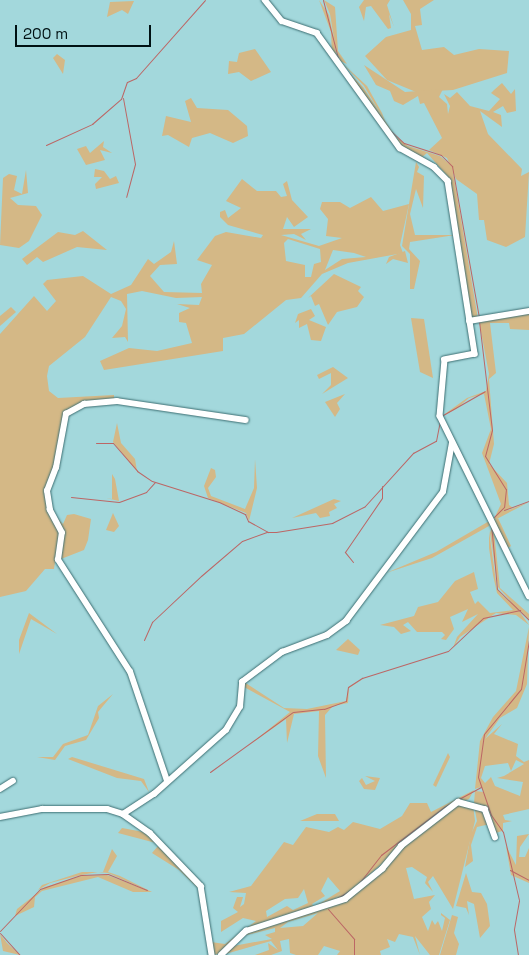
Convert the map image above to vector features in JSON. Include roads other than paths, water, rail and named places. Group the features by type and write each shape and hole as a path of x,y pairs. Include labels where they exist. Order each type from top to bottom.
{"street":[{"path":"265,0 282,21 317,33 400,148 434,167 448,181 475,354 445,360 440,412 452,443 529,596"},
{"path":"470,320 529,311"},
{"path":"167,781 130,672 58,560 62,533 50,510 47,491 56,468 66,414 84,404 117,401 246,420"},
{"path":"123,814 167,781 231,724 241,703 242,682 282,652 327,635 346,621 443,492 452,443"},
{"path":"0,789 13,781"},
{"path":"221,955 246,932 276,918 332,907 345,899 382,869 401,846 458,802 485,809 494,837"},
{"path":"0,816 42,809 107,809 123,814 150,833 201,886 212,955"}],"waterway":[{"path":"46,145 92,124 121,99 127,82 136,78 205,0"},
{"path":"323,0 338,58"},
{"path":"347,71 384,122"},
{"path":"123,98 135,164 126,197"},
{"path":"391,131 404,143 441,155 452,166 479,317"},
{"path":"479,321 492,430 485,456 506,489 504,507 494,517"},
{"path":"443,415 485,391"},
{"path":"96,443 113,443 137,471 152,481 219,502 245,514 248,521 268,532 276,532 332,523 365,506 413,453 436,441 440,420"},
{"path":"71,497 119,502 146,492 155,482"},
{"path":"353,562 345,552 382,498 382,486"},
{"path":"504,510 529,501"},
{"path":"491,523 497,589 529,620"},
{"path":"144,640 152,622 201,576 242,541 267,532"},
{"path":"210,772 293,712 324,709 346,701 348,687 362,678 448,651 483,618 520,610"},
{"path":"518,955 514,929 519,900 503,832 491,815 478,777 484,734 521,689 529,640"},
{"path":"334,900 356,887 381,855 444,807 481,787"},
{"path":"510,870 529,880"},
{"path":"0,931 40,889 81,875 108,874 147,890"},
{"path":"328,909 354,939 354,955"},
{"path":"0,933 20,955"}]}
